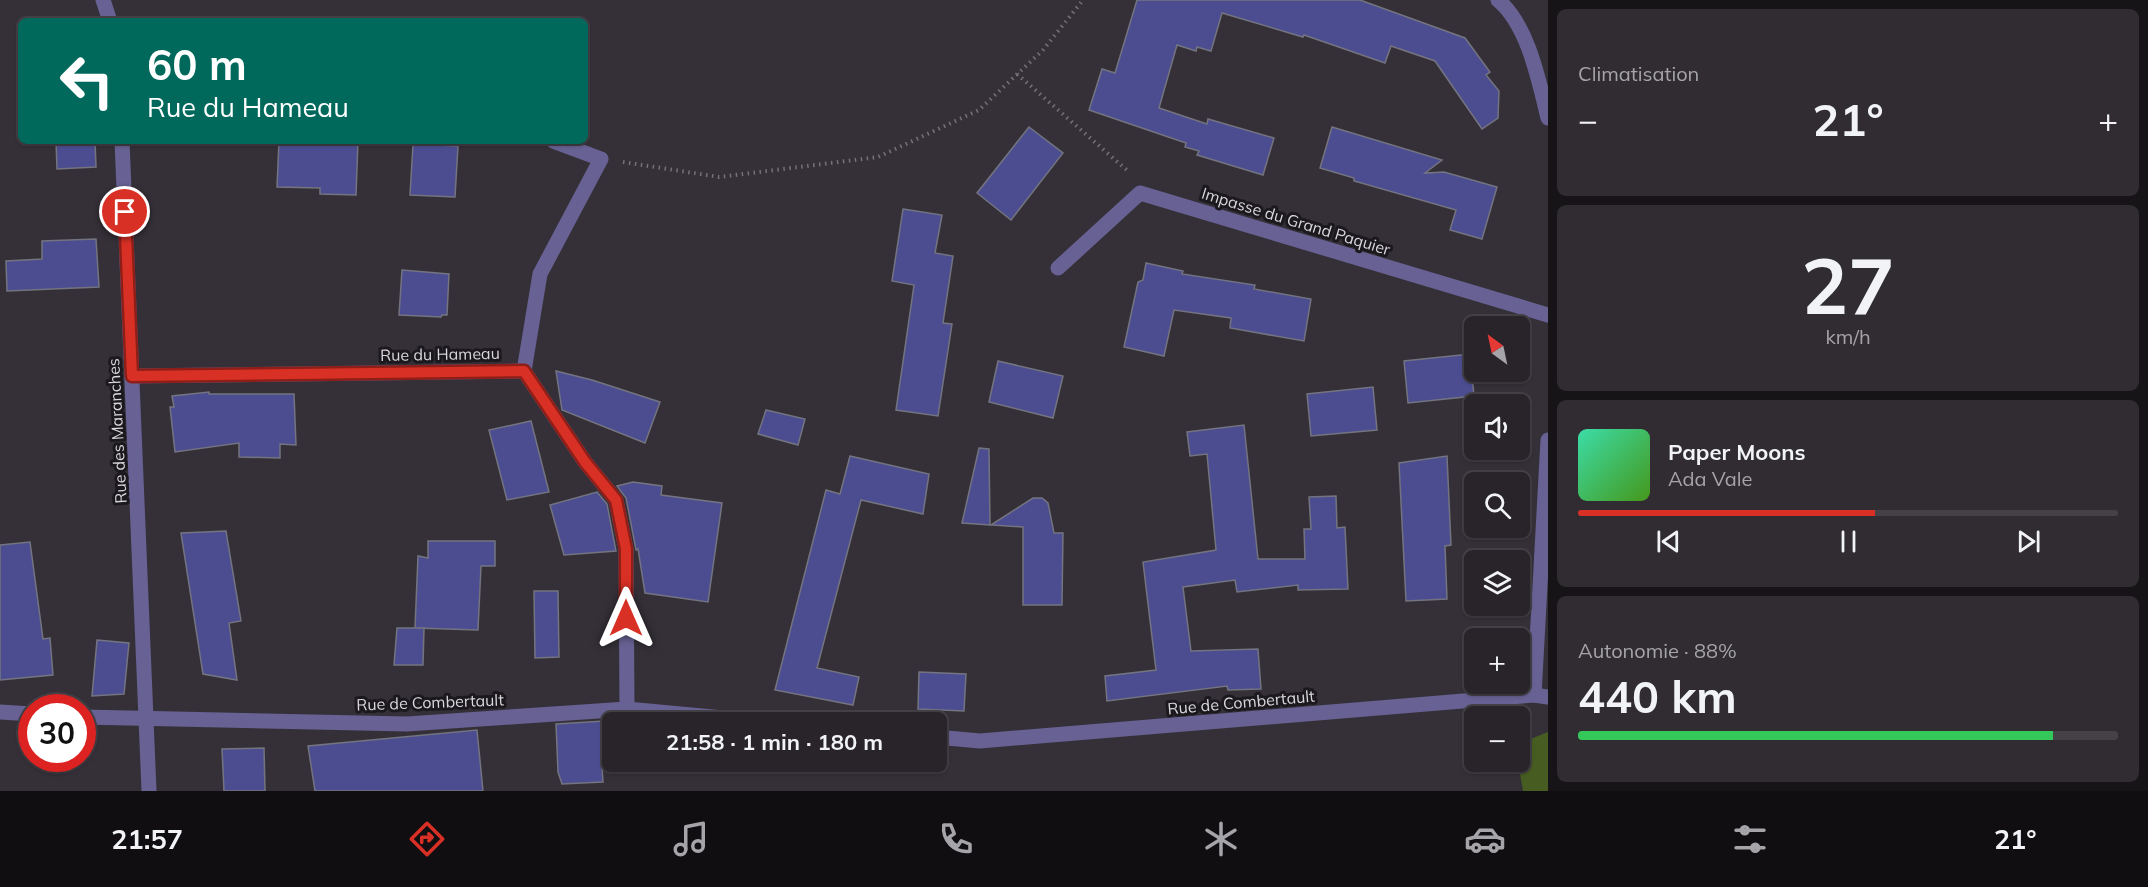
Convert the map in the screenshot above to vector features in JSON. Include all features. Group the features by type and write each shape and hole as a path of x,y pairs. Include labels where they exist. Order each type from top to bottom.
{"street":[{"path":"103,0 109,18"},
{"path":"1498,0 1509,9 1534,61 1548,118"},
{"name":"Rue des Maranches","path":"122,144 149,791"},
{"path":"561,144 601,159 540,274 524,371 585,462 616,500 626,549 627,710"},
{"path":"1058,268 1140,193"},
{"name":"Impasse du Grand Paquier","path":"1140,193 1548,315"},
{"name":"Rue du Hameau","path":"132,376 524,371"},
{"path":"1541,696 1548,440"},
{"name":"Rue de Combertault","path":"947,738 980,741 1541,696"},
{"name":"Rue de Combertault","path":"96,718 407,724 627,710 650,712"},
{"path":"0,712 18,713"}],"path":[{"path":"601,159 720,177 878,157 979,110 1043,50 1083,0"},
{"path":"1017,74 1127,168 1140,193"}],"green space":[{"path":"1548,732 1548,791 1523,791 1520,772 1530,772 1530,739"}],"building":[{"path":"1137,0 1360,0 1465,38 1490,72 1486,75 1499,91 1498,118 1482,129 1435,61 1391,46 1385,63 1304,35 1303,37 1222,13 1211,51 1197,47 1196,51 1177,45 1159,108 1207,124 1208,119 1274,138 1263,175 1197,155 1199,151 1185,147 1186,143 1089,110 1102,69 1115,73"},
{"path":"1029,127 1063,153 1011,220 977,193"},
{"path":"1332,127 1442,160 1425,173 1444,172 1497,187 1482,239 1450,230 1456,210 1354,181 1354,178 1320,168"},
{"path":"56,144 95,144 96,167 57,169"},
{"path":"279,144 358,144 356,195 320,194 320,188 277,187"},
{"path":"413,144 458,146 455,197 410,195"},
{"path":"903,209 942,215 935,253 953,256 943,323 952,324 938,416 896,410 914,285 892,281"},
{"path":"96,239 99,287 7,291 6,261 42,259 42,241"},
{"path":"1146,263 1183,271 1182,274 1255,285 1254,289 1311,299 1304,341 1230,328 1231,318 1174,310 1164,356 1124,347 1138,282 1143,280"},
{"path":"402,270 449,274 447,315 441,317 399,315"},
{"path":"1464,355 1464,382 1473,382 1474,394 1408,403 1404,361"},
{"path":"998,361 1063,376 1053,418 989,402"},
{"path":"556,371 660,402 645,443 562,410"},
{"path":"1373,387 1377,430 1311,436 1307,394"},
{"path":"209,392 209,394 294,394 296,445 280,444 280,458 239,457 239,443 175,452 170,407 174,407 172,396"},
{"path":"766,410 805,419 798,445 758,434"},
{"path":"531,421 549,492 507,500 489,430"},
{"path":"1244,425 1258,559 1305,559 1304,529 1311,529 1309,497 1336,496 1337,528 1345,527 1348,589 1298,590 1298,585 1237,592 1235,580 1183,587 1191,651 1258,649 1261,689 1228,690 1227,686 1107,701 1105,676 1156,670 1143,562 1216,550 1207,454 1190,456 1187,432"},
{"path":"979,448 989,449 990,525 962,523"},
{"path":"850,456 929,474 923,514 861,500 817,668 859,677 853,705 775,690 826,490 840,494"},
{"path":"1447,456 1451,545 1445,546 1447,599 1406,601 1399,463"},
{"path":"633,482 662,486 661,495 722,503 708,602 645,593 626,498 617,486"},
{"path":"597,492 607,504 616,551 564,555 550,505"},
{"path":"1033,498 1042,498 1048,503 1054,533 1063,533 1062,605 1023,605 1023,527 991,525"},
{"path":"226,531 241,621 229,623 237,680 203,674 181,533"},
{"path":"428,541 495,541 495,566 481,566 478,630 415,628 418,556 428,558"},
{"path":"30,542 43,639 50,638 53,675 0,680 0,545"},
{"path":"534,591 558,591 559,657 535,658"},
{"path":"397,628 424,628 423,665 394,665"},
{"path":"97,640 129,643 124,694 92,694"},
{"path":"919,672 966,674 964,711 918,709"},
{"path":"602,721 603,782 562,784 558,772 556,724"},
{"path":"477,730 483,791 315,791 308,746"},
{"path":"264,748 265,791 224,791 222,749"}],"route":[{"path":"125,212 132,376 524,371 585,462 616,500 626,549 626,618"}]}
